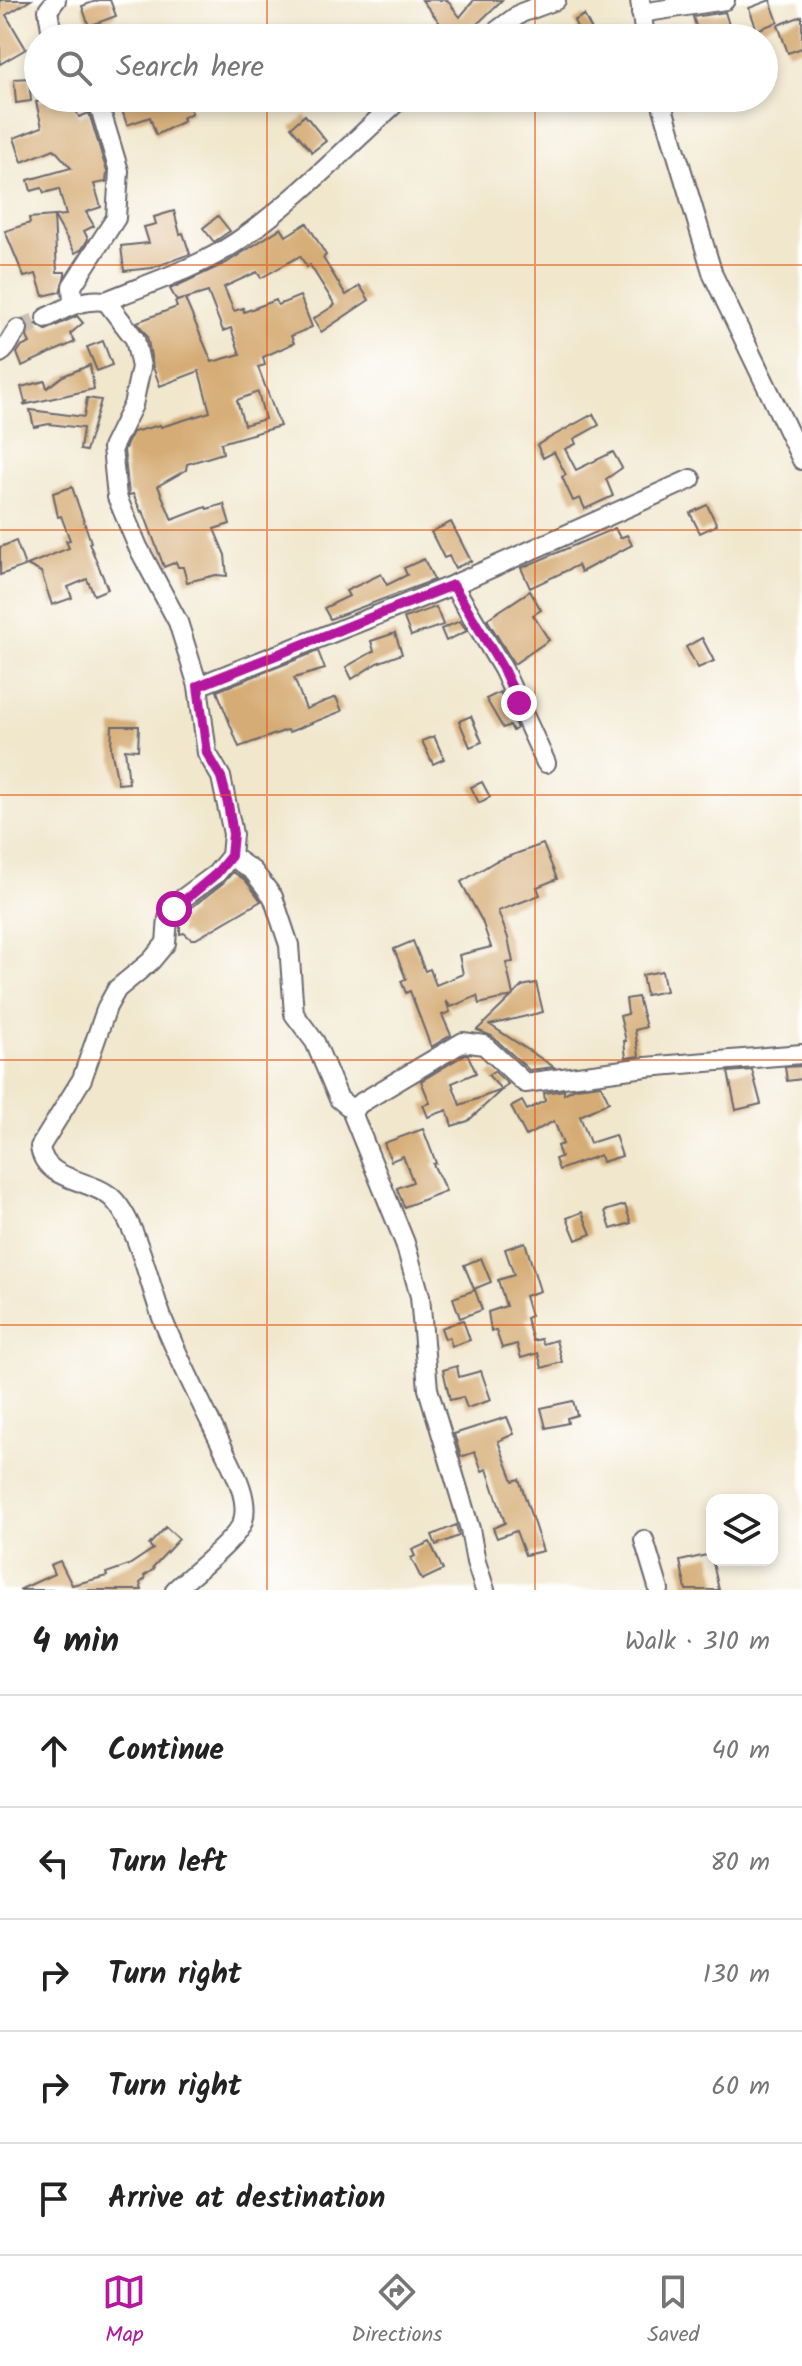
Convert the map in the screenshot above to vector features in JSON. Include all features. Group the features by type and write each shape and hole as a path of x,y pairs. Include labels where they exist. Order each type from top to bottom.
{"street":[{"path":"50,24 48,10 56,0"},
{"path":"501,24 517,7 556,0"},
{"path":"640,6 725,0"},
{"path":"73,303 72,286 116,218 119,171 101,112"},
{"path":"46,318 73,303 93,299 106,301 196,265 233,244 282,207 386,112"},
{"path":"664,112 713,275 802,460"},
{"path":"106,301 135,339 141,367 133,405 112,448 117,497 138,547 178,622 198,686 207,753 221,777 233,834 231,856 168,918 166,943 151,961 117,989 107,1007 82,1079 40,1147 52,1170 97,1188 111,1197 122,1212 136,1242 164,1324 234,1471 244,1504 243,1522 234,1536 175,1590"},
{"path":"0,353 18,329"},
{"path":"198,686 453,585 691,479"},
{"path":"453,585 503,669 546,763"},
{"path":"231,856 253,871 273,897 289,945 294,1014 315,1042 339,1099 354,1111"},
{"path":"485,1590 428,1389 420,1296 405,1243 354,1111 359,1104 463,1042 484,1045 525,1083 646,1067 802,1054"},
{"path":"644,1540 659,1590"}],"building":[{"path":"0,0 31,0 6,15 24,50 0,64"},
{"path":"110,0 116,16 88,24 82,6"},
{"path":"422,0 447,0 460,17 474,0 502,0 477,24 441,24"},
{"path":"770,0 778,22 755,24 749,8"},
{"path":"725,12 729,24 695,24 693,17"},
{"path":"584,15 589,24 576,24 574,21"},
{"path":"802,16 802,48 788,53 778,25"},
{"path":"24,78 24,102 16,103 14,79"},
{"path":"38,112 77,112 79,117 89,113 107,172 106,182 94,184 101,207 86,212 94,226 84,231 88,239 82,249 75,253 54,216 66,215 59,189 44,193 42,188 31,191 28,180 71,168 54,149 22,162 14,138 42,127"},
{"path":"123,112 192,113 182,118 184,121 156,135 150,117 127,125"},
{"path":"305,115 326,141 312,152 291,127"},
{"path":"174,211 190,254 152,268 124,271 121,246 149,243 144,227 156,224 154,217"},
{"path":"54,216 57,272 65,272 65,275 60,292 43,296 36,274 24,277 5,231 30,223 29,218"},
{"path":"218,216 230,231 214,242 203,228"},
{"path":"307,223 326,255 323,258 346,295 360,286 369,300 321,332 313,319 335,305 310,265 307,267 300,256 261,278 257,272 224,287 234,311 243,308 244,312 276,300 278,305 300,296 312,327 291,336 294,343 263,357 265,365 258,367 280,426 221,443 223,453 187,464 186,470 158,486 172,520 206,507 224,504 230,524 214,529 225,555 227,576 216,575 187,582 183,567 178,567 176,562 164,567 143,511 133,494 129,495 124,450 133,432 210,412 199,371 160,386 147,336 137,322 177,307 175,302 183,299 177,301 170,289 226,263 281,228 286,236","holes":["208,292 223,331 231,328 240,354 212,362 185,299","258,392 265,419 244,425 237,400"]},
{"path":"77,316 83,323 70,334 75,342 22,366 17,353 30,343 27,337 30,327 36,324 46,330"},
{"path":"103,341 112,365 97,371 87,347"},
{"path":"90,365 94,389 23,405 28,401 25,402 21,387 45,381 47,388 63,376"},
{"path":"87,398 101,400 86,451 80,450 83,428 49,424 34,427 30,410 84,417"},
{"path":"593,414 599,425 574,439 576,444 565,449 576,470 613,452 622,468 606,479 613,496 585,509 580,498 573,501 562,477 566,475 554,452 543,458 537,445"},
{"path":"72,487 89,543 108,589 94,595 87,579 68,587 72,598 52,605 41,572 27,565 69,548 66,541 70,540 61,516 58,517 53,493"},
{"path":"707,505 717,525 700,533 690,513"},
{"path":"451,522 471,561 455,568 449,556 444,558 431,532"},
{"path":"615,528 620,538 627,535 632,545 581,572 578,565 530,588 521,568"},
{"path":"16,541 25,566 0,575 0,547"},
{"path":"424,559 434,580 330,619 324,608 349,596 346,591 381,574 387,585 407,575 404,568"},
{"path":"530,591 541,610 533,615 549,640 514,664 487,619"},
{"path":"436,607 443,625 411,636 404,618"},
{"path":"460,621 467,631 446,641 441,629"},
{"path":"395,633 402,654 377,663 352,679 346,667 374,651 371,641"},
{"path":"702,638 714,661 698,668 686,647"},
{"path":"318,651 325,669 294,678 306,709 336,697 342,711 239,747 217,691"},
{"path":"500,692 517,728 513,731 510,725 503,728 486,699"},
{"path":"471,716 482,742 470,747 459,721"},
{"path":"112,726 139,726 138,750 125,749 129,783 118,784 111,749"},
{"path":"434,736 444,759 433,764 422,741"},
{"path":"482,782 490,797 479,803 471,787"},
{"path":"543,844 557,879 537,887 540,895 498,911 513,962 506,963 513,995 522,986 536,983 543,1012 490,1025 554,1067 529,1070 492,1036 477,1030 512,996 479,1004 477,996 451,1007 446,1001 450,1012 442,1015 451,1035 431,1047 410,991 406,993 401,981 406,979 394,949 413,941 425,971 430,969 436,985 463,974 459,955 491,947 482,921 461,882 496,861"},
{"path":"233,872 245,880 261,901 196,939 180,934 180,922 192,912 191,908"},
{"path":"662,971 666,991 646,995 642,975"},
{"path":"638,997 646,1027 635,1030 639,1056 626,1058 626,1041 620,1016 628,1014 626,999"},
{"path":"466,1054 476,1073 452,1083 460,1105 501,1090 468,1121 452,1126 447,1110 428,1117 423,1105 430,1103 421,1081"},
{"path":"802,1066 802,1079 787,1081 785,1067"},
{"path":"752,1070 761,1104 736,1110 728,1072"},
{"path":"494,1071 508,1084 502,1090 488,1075"},
{"path":"601,1085 609,1102 580,1116 590,1143 615,1135 622,1156 602,1162 600,1155 559,1170 555,1159 561,1157 557,1146 563,1144 554,1121 526,1136 511,1107 522,1101 527,1110 545,1101 544,1093 564,1090 564,1094 575,1088"},
{"path":"423,1129 436,1163 433,1164 446,1191 404,1207 397,1188 413,1182 403,1156 391,1161 384,1143"},
{"path":"625,1205 631,1223 611,1229 605,1211"},
{"path":"582,1212 591,1234 576,1240 567,1218"},
{"path":"525,1242 540,1291 525,1296 531,1316 526,1318 533,1341 541,1339 543,1344 556,1340 562,1362 542,1368 538,1353 521,1358 517,1344 502,1348 496,1331 491,1331 488,1312 506,1306 498,1280 514,1275 505,1249"},
{"path":"481,1258 491,1282 474,1289 464,1265"},
{"path":"475,1290 482,1310 460,1318 453,1298"},
{"path":"463,1320 470,1340 452,1346 441,1328"},
{"path":"457,1366 459,1377 481,1371 491,1400 467,1408 463,1397 450,1400 443,1370"},
{"path":"573,1401 577,1415 567,1418 568,1423 546,1428 541,1408"},
{"path":"507,1417 514,1434 498,1441 513,1481 519,1479 543,1551 525,1555 516,1531 497,1538 493,1528 505,1523 487,1469 482,1471 475,1452 461,1457 454,1434"},
{"path":"456,1525 459,1536 436,1545 432,1535"},
{"path":"166,1527 179,1539 154,1569 144,1576 140,1583 142,1590 19,1590 54,1574 50,1565 60,1561 72,1585 107,1576 106,1573 129,1565 153,1549 149,1545"},
{"path":"430,1542 443,1570 422,1580 411,1558 415,1556 412,1550"},
{"path":"706,1555 706,1566 714,1566 719,1590 686,1590 680,1561"}],"tunnel":[{"path":"18,329 46,318"}],"route":[{"path":"174,909 182,899 216,874 231,856 233,834 228,804 221,777 207,753 198,686 453,585 503,669 519,703"}]}
